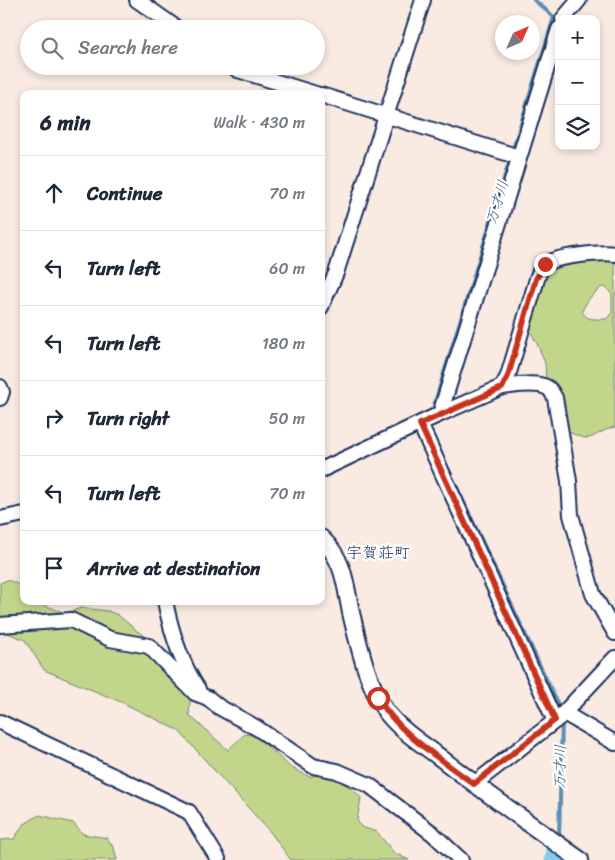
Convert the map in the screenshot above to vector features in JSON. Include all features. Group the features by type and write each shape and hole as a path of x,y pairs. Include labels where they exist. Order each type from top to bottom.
{"street":[{"path":"137,0 165,20"},
{"path":"325,298 336,273 423,0"},
{"path":"566,15 579,0"},
{"path":"440,414 514,155 555,40"},
{"path":"253,75 303,90"},
{"path":"325,96 514,155"},
{"path":"502,388 508,376 536,279 543,266 551,261 570,256 615,254"},
{"path":"325,468 440,414 502,388 525,385 549,388 555,398 569,481 570,514 593,594 615,633"},
{"path":"0,386 2,392 0,398"},
{"path":"420,424 561,715 615,743"},
{"path":"0,519 20,515"},
{"path":"325,542 333,551 341,566 352,617 364,658 372,684 385,710 406,732 474,784 580,860"},
{"path":"166,605 185,667 200,692 219,707 257,728 314,766 337,771 368,785 432,833 461,860"},
{"path":"0,625 70,620 110,640 149,646 195,693 208,698"},
{"path":"474,784 561,715 615,658"},
{"path":"0,722 189,812 218,859"}],"green space":[{"path":"615,258 615,427 588,438 583,438 567,431 546,380 545,363 528,326 546,272 567,262","holes":["602,287 607,288 612,295 612,313 606,319 592,319 586,316 582,311 588,301"]},
{"path":"7,580 20,587 20,605 43,605 66,613 81,608 108,611 118,615 137,631 179,660 193,665 200,676 191,691 189,715 228,750 245,734 256,736 290,767 310,777 327,776 349,787 361,798 357,820 361,827 377,832 394,853 409,860 291,860 271,833 178,730 121,702 44,670 25,640 0,630 0,583"},
{"path":"39,815 73,823 83,834 107,838 114,848 117,860 0,860 0,840 14,839 23,825"}],"waterway":[{"name":"万才川","path":"512,152 554,17 534,0"},
{"name":"万才川","path":"432,412 510,159"},
{"name":"万才川","path":"428,425 561,711"},
{"name":"万才川","path":"559,838 562,721"},
{"name":"万才川","path":"555,860 557,852"}],"district":[{"name":"宇賀荘町","path":"378,552"}],"route":[{"path":"378,698 394,721 406,732 474,784 555,720 420,424 502,388 508,376 536,279 545,264"}]}
